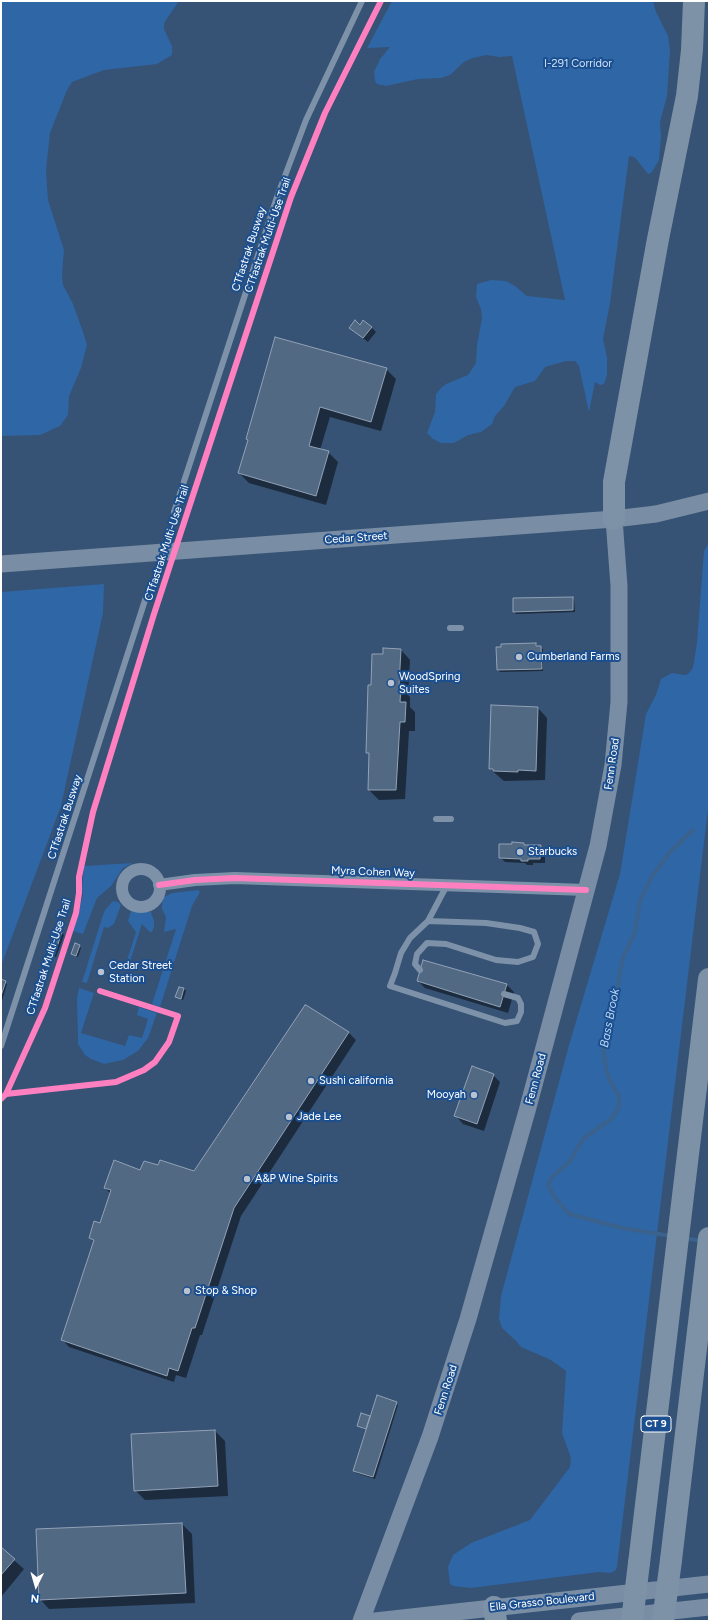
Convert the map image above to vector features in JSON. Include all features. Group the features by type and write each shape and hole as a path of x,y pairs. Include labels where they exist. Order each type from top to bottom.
{"highway":[{"path":"614,519 614,482 657,247 687,96 692,50 694,1"},
{"name":"CT 9","path":"632,1621 709,979"},
{"name":"CT 9","path":"663,1621 709,1238"}],"main road":[{"name":"Cedar Street","path":"1,564 614,519 656,514 709,501"},
{"name":"Fenn Road","path":"361,1621 422,1461 456,1357 506,1190 598,846 610,781 618,719 620,679 620,625 614,519"},
{"name":"Ella Grasso Boulevard","path":"375,1621 495,1614 709,1584"},
{"name":"Ella Grasso Boulevard","path":"580,1621 709,1607"}],"street":[{"name":"Myra Cohen Way","path":"159,885 195,880 235,878 586,890"}],"lane":[{"name":"CTfastrak Busway","path":"174,512 276,197 306,120 362,1"},
{"name":"CTfastrak Busway","path":"1,1046 147,594"},
{"path":"450,628 461,628"},
{"path":"436,818 451,819"},
{"path":"447,885 428,921 410,938 401,953 390,986 505,1022 517,1021 522,1012 521,1004 518,998 504,994"},
{"path":"420,970 415,964 417,954 427,943 446,944 496,960 518,962 533,957 538,944 534,932 520,928 486,923 428,921"}],"green space":[{"path":"1,1 179,1 164,24 164,29 172,46 172,55 157,64 104,70 72,82 67,90 50,133 46,170 48,200 64,250 62,275 63,285 73,304 87,345 81,368 69,396 68,415 60,426 40,435 1,436"},
{"name":"I-291 Corridor","path":"392,1 653,1 656,12 668,36 670,51 667,96 660,122 661,136 659,160 652,172 648,174 634,157 629,156 610,303 603,339 607,357 607,375 604,384 600,385 595,382 589,412 579,366 575,361 566,361 545,367 535,381 515,387 504,406 495,416 492,424 481,432 468,435 454,443 441,443 433,439 427,433 435,412 436,394 446,384 468,375 476,363 477,345 482,318 481,309 476,297 477,284 491,280 506,281 527,296 565,300 512,56 499,57 486,55 473,58 464,62 450,75 441,78 418,79 386,86 377,84 375,81 374,72 380,59 390,47 367,48"},
{"path":"709,543 709,801 617,1567 615,1571 610,1573 599,1572 471,1588 453,1586 450,1584 448,1567 453,1555 471,1543 530,1520 570,1467 571,1458 562,1433 566,1371 551,1360 521,1347 502,1328 499,1319 501,1296 569,1045 620,874 646,714 656,695 661,679 672,673 684,675 688,674 693,668 697,642 704,551"},
{"path":"104,584 103,613 61,806 1,966 1,592"},
{"path":"133,863 123,868 111,886 97,898 83,934 73,931 83,895 82,889 84,866"},
{"path":"198,890 200,892 192,906 160,1007 152,1004 176,929 164,932 166,917 162,909 162,903 164,897 172,893"},
{"path":"113,901 118,902 121,905 114,924 108,928 104,927 87,983 82,982 103,915 105,910"},
{"path":"131,911 151,912 154,927 152,932 150,932 142,924 127,971 124,970 136,932 128,921"},
{"path":"79,988 94,993 81,1033 125,1046 129,1035 142,1038 148,1019 137,1015 139,1007 157,1013 148,1038 138,1051 123,1060 104,1064 85,1055 78,1044 77,998"}],"building":[{"path":"355,320 360,325 363,320 372,327 363,338 349,328"},
{"path":"275,337 387,368 371,422 320,407 309,446 329,451 316,496 238,473 248,440 246,439"},
{"path":"573,597 573,610 513,612 513,598"},
{"name":"Cumberland Farms","path":"536,643 536,646 541,646 542,669 497,670 496,647 501,647 501,644"},
{"path":"383,648 401,649 399,686 401,686 400,702 406,702 405,722 400,722 396,790 368,790 369,753 366,753 368,685 371,685 372,654 383,654"},
{"path":"491,705 538,707 536,771 493,771 493,769 489,769"},
{"name":"Starbucks","path":"512,842 524,843 524,845 541,845 540,859 528,859 528,861 521,861 521,859 499,858 499,844 512,844"},
{"path":"56,930 62,932 54,956 48,954"},
{"path":"75,943 80,945 76,956 71,954"},
{"path":"423,960 507,984 500,1007 417,981"},
{"path":"1,979 6,981 1,996"},
{"path":"179,987 184,988 181,999 175,997"},
{"path":"305,1005 349,1032 234,1208 195,1328 192,1328 178,1371 169,1368 167,1376 61,1340 94,1240 89,1238 94,1221 100,1223 111,1190 104,1188 114,1160 140,1170 144,1161 158,1165 160,1160 194,1171"},
{"name":"Mooyah","path":"472,1066 494,1074 477,1124 454,1116"},
{"path":"377,1395 397,1402 373,1477 353,1471"},
{"path":"361,1413 370,1416 366,1429 357,1426"},
{"path":"215,1430 218,1486 134,1491 131,1434"},
{"path":"182,1523 186,1593 39,1600 36,1529"},
{"path":"1,1547 15,1559 1,1575"}],"waterway":[{"name":"Bass Brook","path":"671,1236 622,1228 569,1214 555,1198 548,1185 552,1177 570,1161 583,1139 611,1119 617,1111 619,1096 610,1081 606,1069 603,1048 616,998 622,960 635,932 640,901 651,878 670,852 693,830"},
{"name":"Bass Brook","path":"684,1238 703,1241"}],"cycle path":[{"name":"CTfastrak Multi-Use Trail","path":"1,1099 6,1094 45,1008 76,913 79,893 79,877 93,812 154,614 291,197 325,113 381,1"},
{"path":"159,885 195,880 235,878 586,890"},
{"path":"6,1094 116,1082 144,1070 155,1062 169,1042 178,1016 100,991"}],"place":[{"name":"Cumberland Farms","path":"519,657"},
{"name":"WoodSpring Suites","path":"391,683"},
{"name":"Starbucks","path":"520,852"},
{"name":"Cedar Street Station","path":"101,972"},
{"name":"Sushi california","path":"311,1081"},
{"name":"Mooyah","path":"474,1095"},
{"name":"Jade Lee","path":"289,1117"},
{"name":"A&P Wine Spirits","path":"247,1179"},
{"name":"Stop & Shop","path":"187,1291"}]}
